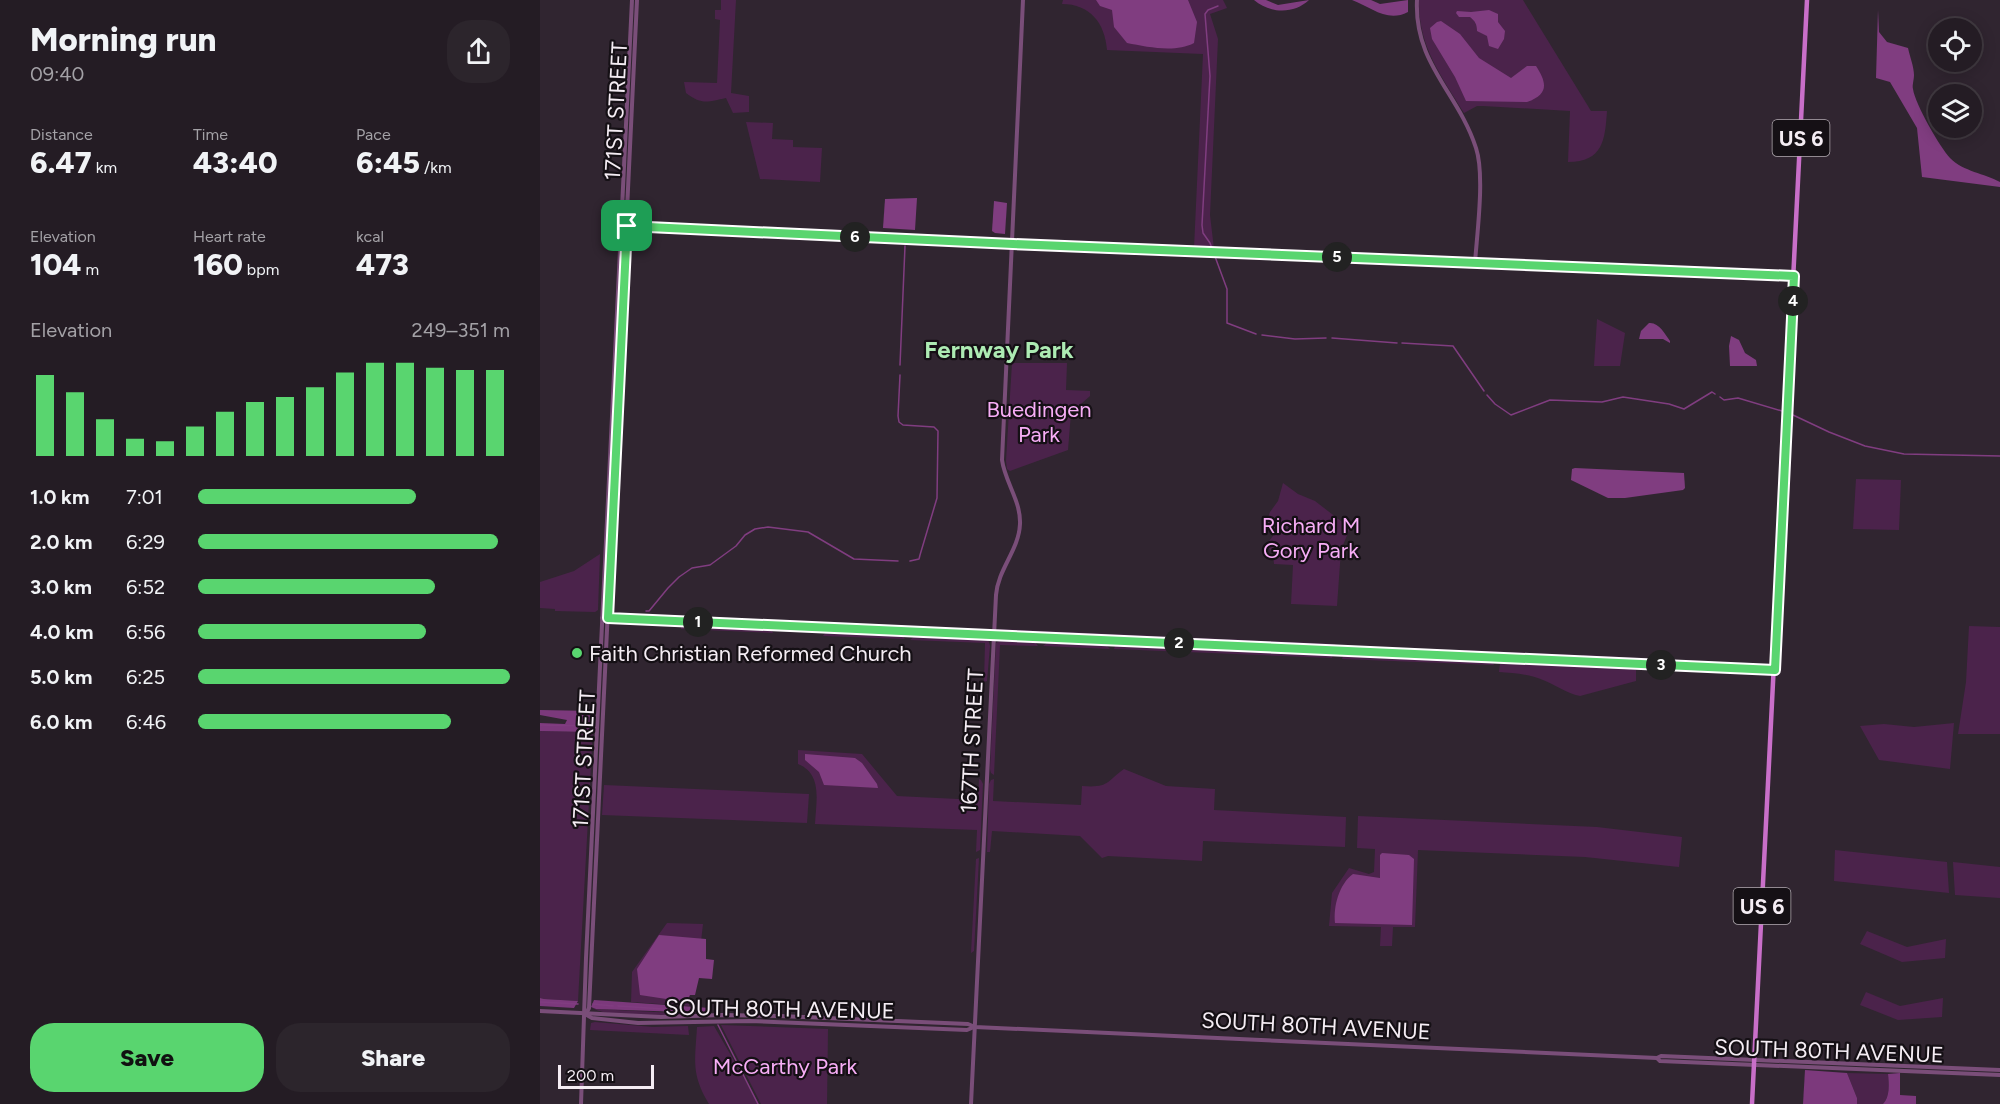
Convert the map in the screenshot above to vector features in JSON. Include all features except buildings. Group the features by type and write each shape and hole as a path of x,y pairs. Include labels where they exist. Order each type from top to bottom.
{"main road":[{"name":"US 6","path":"1752,1104 1808,0"}],"street":[{"name":"171ST STREET","path":"581,1104 585,1014 583,1007 632,0"},
{"name":"171ST STREET","path":"585,1014 589,1008 638,0"},
{"name":"167TH STREET","path":"971,1104 997,586 999,577 1017,541 1020,522 1018,508 1002,460 1023,0"},
{"path":"1417,0 1417,28 1422,47 1467,125 1477,149 1480,174 1475,263"},
{"path":"621,225 1013,244 1794,276"},
{"path":"602,618 1775,670"},
{"name":"SOUTH 80TH AVENUE","path":"540,1011 661,1017 775,1016 968,1024 975,1027 1657,1058 1661,1056 2000,1075"},
{"name":"SOUTH 80TH AVENUE","path":"1754,1062 2000,1070"}],"green space":[{"path":"721,0 736,0 731,93 749,96 749,112 733,113 726,98 705,101 686,93 684,82 717,83 720,20 715,19 715,10 721,10"},
{"path":"1063,0 1223,0 1227,8 1210,14 1218,39 1210,215 1214,249 1194,248 1203,54 1107,50 1103,31 1094,17 1081,7 1062,4"},
{"path":"1419,0 1523,0 1591,111 1607,111 1603,140 1595,154 1580,161 1568,162 1570,111 1477,106 1464,113 1432,60 1422,32"},
{"path":"746,122 773,123 772,139 793,140 793,147 822,148 820,182 760,179"},
{"path":"1597,319 1625,333 1620,366 1594,366"},
{"name":"Buedingen Park","path":"1012,363 1067,363 1066,390 1090,391 1090,396 1071,413 1068,450 1010,471 1007,469 1006,461"},
{"path":"1856,479 1901,480 1899,530 1853,529"},
{"name":"Richard M Gory Park","path":"1283,483 1298,494 1315,501 1350,528 1341,550 1337,606 1291,604 1293,565 1274,564 1273,554 1266,545 1276,532 1266,523 1278,501"},
{"path":"600,554 598,610 595,612 555,611 555,609 540,608 540,582 574,571"},
{"path":"681,626 771,629 773,633 681,629"},
{"path":"1969,626 2000,627 2000,734 1958,734 1966,682"},
{"path":"997,629 1336,644 1331,647 1001,633"},
{"path":"826,632 902,635 905,639 823,636"},
{"path":"916,635 988,639 990,646 987,681 984,682 985,643 910,640"},
{"path":"1001,640 1035,642 1038,646 1000,645 994,775 990,769 996,643"},
{"path":"1048,642 1105,644 1110,649 1043,646"},
{"path":"1119,645 1333,654 1332,658 1114,649"},
{"path":"1465,650 1577,655 1573,658 1468,653"},
{"path":"1582,655 1680,660 1680,662 1586,658"},
{"path":"1343,656 1492,661 1494,665 1342,659"},
{"path":"1505,661 1633,667 1636,670 1636,681 1580,696 1533,676 1499,672 1500,664"},
{"path":"594,711 578,1001 544,999 540,998 540,731 586,732 593,719"},
{"path":"1954,723 1950,769 1879,760 1860,726 1884,724 1914,727"},
{"path":"798,750 862,754 897,796 978,800 979,779 981,780 983,784 980,850 976,852 977,830 815,824 817,798 815,782 811,774 798,764"},
{"path":"1124,769 1166,786 1215,789 1214,810 1346,817 1345,847 1203,841 1202,861 1108,856 1102,858 1080,836 992,831 990,852 987,852 991,780 994,779 993,801 1081,805 1082,786 1102,785"},
{"path":"604,785 809,794 807,823 602,815"},
{"path":"1358,816 1597,827 1682,837 1679,867 1585,857 1418,850 1415,927 1393,927 1392,946 1380,946 1381,927 1329,926 1332,893 1349,868 1369,874 1374,872 1375,849 1357,848"},
{"path":"1835,850 1947,862 1949,893 1834,881"},
{"path":"979,858 974,951 971,953 976,859"},
{"path":"1953,862 2000,867 2000,898 1955,895"},
{"path":"667,923 703,924 695,995 690,995 689,1006 631,1002 632,972"},
{"path":"1867,931 1907,947 1946,939 1945,958 1902,962 1860,944"},
{"path":"1866,992 1900,1006 1943,998 1942,1017 1898,1020 1860,1005"},
{"path":"591,1007 695,1014 625,1015 599,1011"},
{"path":"591,1023 653,1027 688,1026 689,1035 590,1030"},
{"name":"McCarthy Park","path":"721,1025 828,1029 827,1104 761,1104"},
{"path":"714,1026 759,1104 709,1104 697,1075 697,1027"},
{"path":"1847,1073 1888,1074 1888,1094 1883,1104 1857,1104 1857,1098"}],"shaded area":[{"path":"1096,0 1188,0 1197,22 1194,43 1170,48 1127,43 1114,27 1112,10 1100,6"},
{"path":"1254,0 1266,0 1278,5 1309,0 1296,8 1275,10"},
{"path":"1352,0 1371,0 1380,4 1408,0 1408,12 1393,16 1386,15"},
{"path":"1489,10 1498,14 1498,22 1505,31 1504,39 1498,49 1489,46 1487,36 1477,31 1472,18 1459,17 1456,13 1457,11"},
{"path":"1878,10 1879,32 1887,42 1908,48 1914,72 1915,96 1928,125 1928,138 1937,138 1956,163 2000,182 2000,187 1922,177 1917,128 1890,82 1876,78"},
{"path":"1441,21 1460,34 1479,58 1511,78 1527,66 1536,66 1544,83 1542,92 1527,102 1466,101 1455,77 1432,39 1430,28"},
{"path":"917,198 915,230 883,228 885,199"},
{"path":"994,201 1007,203 1005,234 992,231"},
{"path":"1649,323 1659,326 1670,343 1663,339 1639,339 1641,331"},
{"path":"1731,336 1739,340 1745,353 1756,360 1757,366 1730,366"},
{"path":"1572,469 1684,473 1685,488 1625,498 1608,498 1571,480"},
{"path":"540,710 594,711 591,727 586,732 540,731 540,723 565,724 567,720 540,715"},
{"path":"805,754 855,758 862,763 878,788 824,785 819,772 805,760"},
{"path":"1382,853 1409,855 1414,859 1412,925 1335,923 1336,903 1348,878 1353,874 1380,878 1380,855"},
{"path":"659,935 706,939 706,959 714,960 712,979 699,978 695,995 690,995 686,1002 640,995 637,969"},
{"path":"540,998 578,1001 574,1008 540,1006"},
{"path":"594,1000 710,1008 711,1013 596,1009 591,1007"},
{"path":"1805,1070 1847,1073 1857,1098 1857,1104 1803,1104"},
{"path":"1900,1073 1900,1095 1916,1096 1916,1104 1883,1104 1888,1094 1888,1074"}],"waterway":[{"path":"1218,6 1208,10 1205,14 1210,76 1202,225 1203,233 1210,243 1227,289 1227,323 1256,334"},
{"path":"900,365 905,246"},
{"path":"1262,335 1295,339 1326,338"},
{"path":"1332,338 1397,343"},
{"path":"1402,343 1453,346 1484,391"},
{"path":"900,375 899,422 903,425 934,427 938,431 937,498 919,559 910,561"},
{"path":"1487,395 1511,415 1550,400 1602,402 1623,397 1669,404 1684,409 1712,392 1715,394"},
{"path":"1720,397 1724,400 1738,398 1782,411"},
{"path":"1793,415 1865,446 1904,454 2000,456"},
{"path":"646,611 649,611 679,577 692,568 710,565 755,529 768,527 808,532 854,559 898,561"},
{"path":"540,725 585,726 591,720"},
{"path":"540,1002 578,1004"},
{"path":"593,1004 613,1006"},
{"path":"618,1006 710,1012"},
{"path":"718,1025 758,1104"}],"place":[{"name":"Faith Christian Reformed Church","path":"577,653"}],"district":[{"name":"Fernway Park","path":"999,349"}],"route":[{"path":"627,226 1794,276 1775,670 608,618 627,226"}]}
